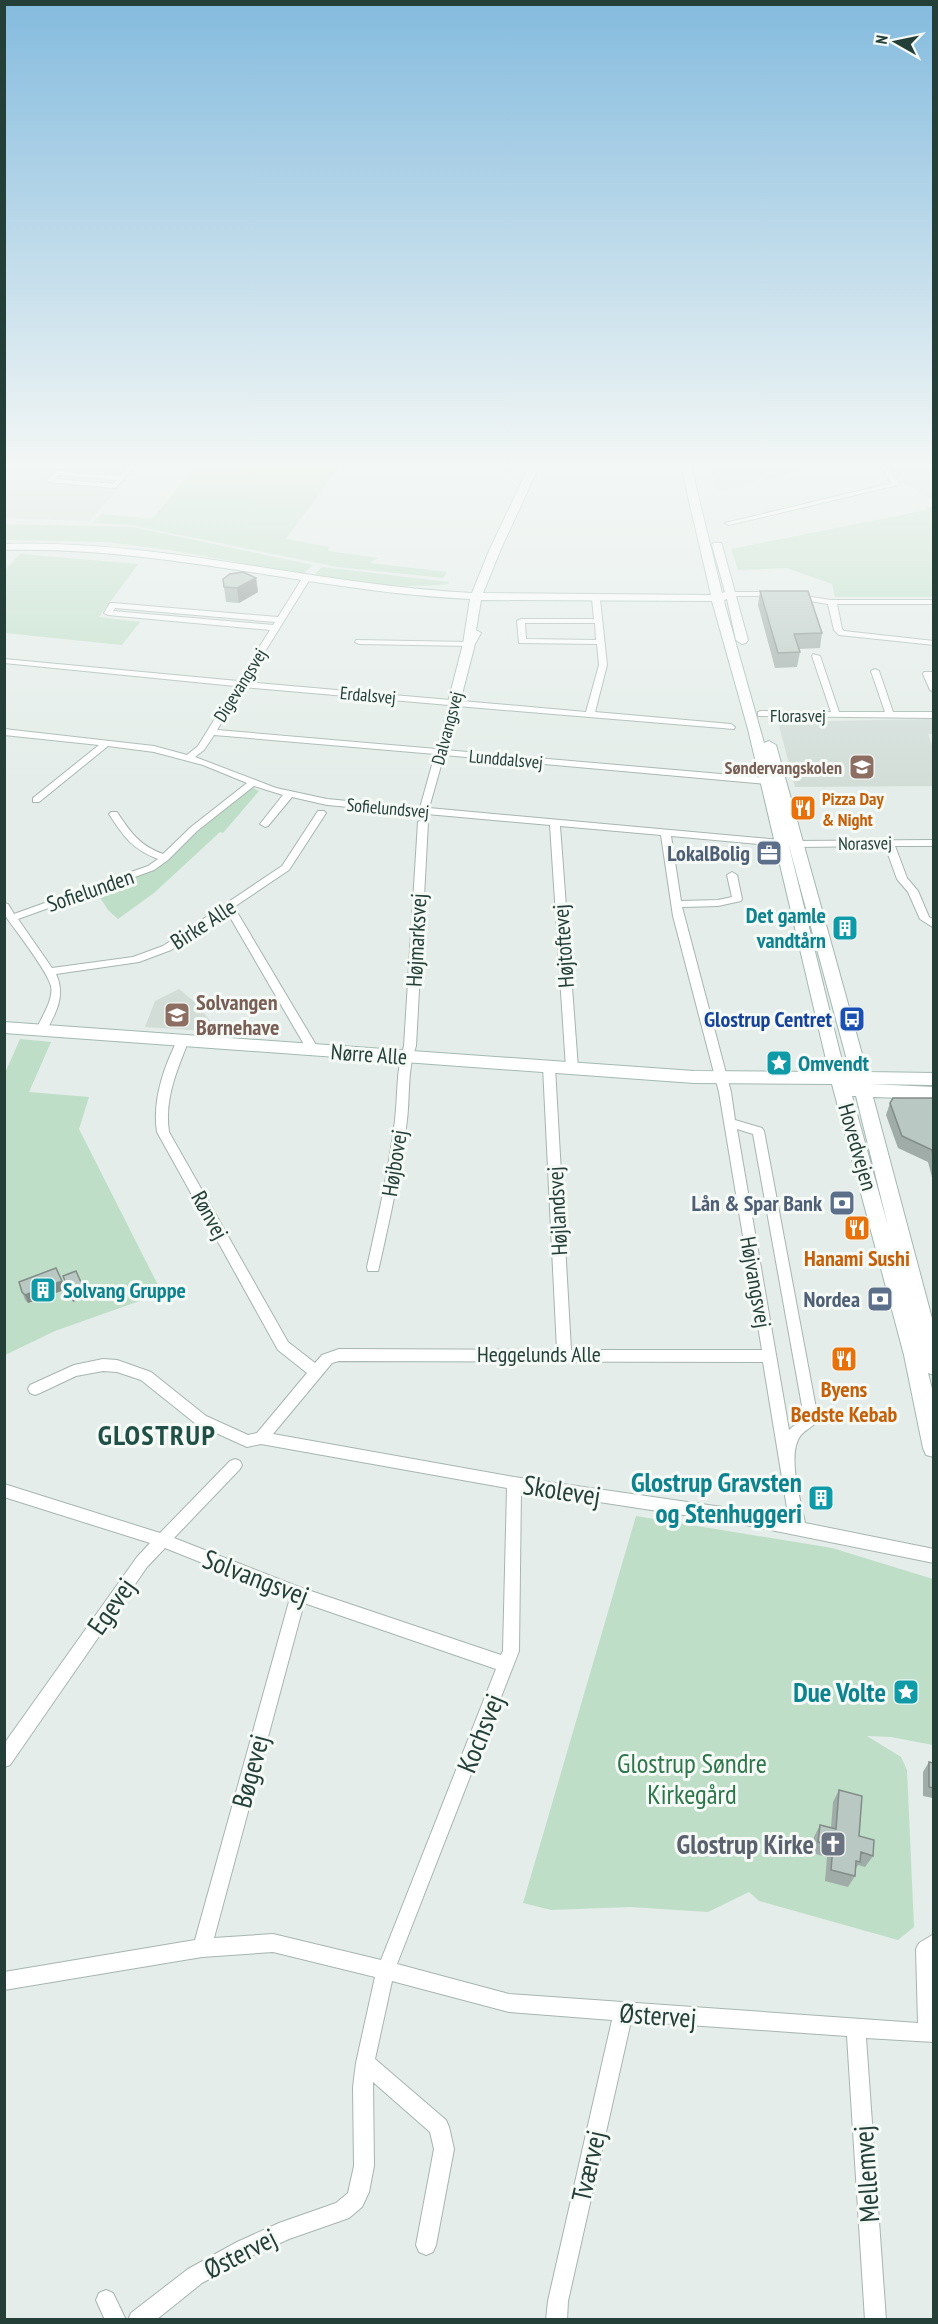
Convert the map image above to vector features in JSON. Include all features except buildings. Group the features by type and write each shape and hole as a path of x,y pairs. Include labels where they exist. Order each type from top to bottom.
{"main road":[{"path":"250,570 404,591 596,599 731,594"},
{"name":"Dalvangsvej","path":"454,702 469,644 477,628 483,594 492,570"},
{"path":"711,570 733,648 766,785 779,814 788,844"},
{"name":"Hovedvejen","path":"725,570 761,714 840,1083 911,1344 933,1448"},
{"path":"483,594 717,595"},
{"name":"Hovedvejen","path":"788,844 861,1084 933,1367"},
{"name":"Nørre Alle","path":"4,1027 727,1078 753,1083 861,1084"},
{"path":"861,1084 933,1079"},
{"path":"861,1084 933,1092"}],"street":[{"name":"Digevangsvej","path":"189,758 200,750 306,579"},
{"path":"731,594 777,594 831,602 933,602"},
{"path":"590,714 603,665 596,599"},
{"path":"831,602 834,606 838,630 842,633 933,643"},
{"path":"275,628 108,613 113,605 280,620"},
{"path":"599,621 521,621 522,641 601,642"},
{"path":"359,642 469,644"},
{"name":"Florasvej","path":"816,656 836,715"},
{"name":"Erdalsvej","path":"4,661 731,727"},
{"path":"875,671 890,715"},
{"path":"933,674 927,674 933,690"},
{"name":"Dalvangsvej","path":"423,816 454,702"},
{"name":"Florasvej","path":"761,714 933,715"},
{"name":"Sofielundsvej","path":"4,732 144,747 189,758 290,794 327,802 423,816 555,823 788,844"},
{"name":"Lunddalsvej","path":"211,732 766,785"},
{"path":"36,800 107,743"},
{"name":"Sofielunden","path":"12,918 137,874 165,858 194,829 253,782"},
{"path":"265,824 290,794"},
{"name":"Birke Alle","path":"49,972 135,960 167,948 286,868 321,813"},
{"name":"Sofielunden","path":"114,814 134,844 142,850 165,858"},
{"name":"Højmarksvej","path":"406,1057 411,1047 423,816"},
{"name":"Højtoftevej","path":"555,823 572,1068"},
{"name":"Højvangsvej","path":"666,834 676,904 727,1078 729,1122 778,1406 778,1421 787,1458 798,1527"},
{"path":"889,843 902,879 913,891 924,919 933,925"},
{"name":"Norasvej","path":"788,844 933,843"},
{"path":"676,904 718,903 737,899 732,875"},
{"path":"4,906 56,986 55,999 41,1030"},
{"path":"229,907 313,1050"},
{"name":"Rønvej","path":"183,1040 161,1106 160,1120 163,1132 283,1346 300,1362 316,1371"},
{"name":"Højbovej","path":"373,1267 392,1184 402,1115 406,1057"},
{"name":"Højlandsvej","path":"549,1067 564,1354"},
{"name":"Højvangsvej","path":"729,1122 758,1131 811,1419 792,1437 787,1458"},
{"name":"Heggelunds Alle","path":"316,1371 327,1359 348,1354 769,1356"},
{"name":"Skolevej","path":"35,1389 74,1371 89,1367 117,1366 146,1376 201,1420 247,1441 261,1438 514,1483 798,1527 933,1556"},
{"path":"261,1438 316,1371"},
{"path":"778,1406 787,1421 805,1425"},
{"name":"Egevej","path":"4,1759 142,1562 235,1465"},
{"name":"Kochsvej","path":"386,1970 507,1665 512,1637 514,1483"},
{"name":"Solvangsvej","path":"4,1490 162,1540 299,1594 507,1665"},
{"name":"Bøgevej","path":"202,1948 299,1594"},
{"name":"Østervej","path":"4,1981 202,1948 273,1943 509,2003 623,2013 931,2033"},
{"path":"931,2033 924,1956 925,1949 933,1943"},
{"name":"Østervej","path":"138,2319 195,2276 244,2249 286,2230 342,2211 355,2200 364,2166 365,2063 386,1970"},
{"name":"Tværvej","path":"556,2319 558,2301 623,2013"},
{"name":"Mellemvej","path":"856,2028 876,2319"},
{"path":"365,2063 439,2127 442,2134 444,2149 426,2246"},
{"path":"106,2300 116,2319"}],"shaded area":[{"name":"Søndervangskolen","path":"933,719 933,734 928,734 933,748 933,786 795,787 778,722"},
{"name":"Solvangen Børnehave","path":"179,989 196,1003 219,1032 145,1027 155,1001"}],"green space":[{"path":"5,570 133,570 99,617 140,622 122,645 5,633"},
{"path":"283,570 307,570 303,574"},
{"path":"319,570 351,570 449,582 448,584 399,586 363,583 315,574"},
{"path":"371,570 447,572 443,578"},
{"path":"794,570 933,570 933,597 835,597 832,584"},
{"path":"251,787 259,791 223,833 220,832 154,893 118,919 108,910 96,891 151,871"},
{"path":"20,1039 51,1042 29,1092 89,1097 79,1129 162,1293 55,1331 5,1355 5,1073"},
{"name":"Glostrup Søndre Kirkegård","path":"636,1516 832,1548 933,1579 933,1745 891,1737 867,1736 901,1757 907,1770 914,1927 898,1940 759,1901 749,1892 708,1912 630,1907 551,1910 523,1903"}],"place":[{"name":"Søndervangskolen","path":"862,767"},
{"name":"Pizza Day & Night","path":"803,808"},
{"name":"LokalBolig","path":"769,853"},
{"name":"Det gamle vandtårn","path":"845,928"},
{"name":"Solvangen Børnehave","path":"177,1015"},
{"name":"Glostrup Centret","path":"852,1019"},
{"name":"Omvendt","path":"779,1063"},
{"name":"Lån & Spar Bank","path":"842,1203"},
{"name":"Hanami Sushi","path":"857,1228"},
{"name":"Solvang Gruppe","path":"43,1290"},
{"name":"Nordea","path":"880,1299"},
{"name":"Byens Bedste Kebab","path":"844,1359"},
{"name":"Glostrup Gravsten og Stenhuggeri","path":"821,1498"},
{"name":"Due Volte","path":"906,1692"},
{"name":"Glostrup Kirke","path":"833,1844"}],"district":[{"name":"GLOSTRUP","path":"157,1434"}]}
